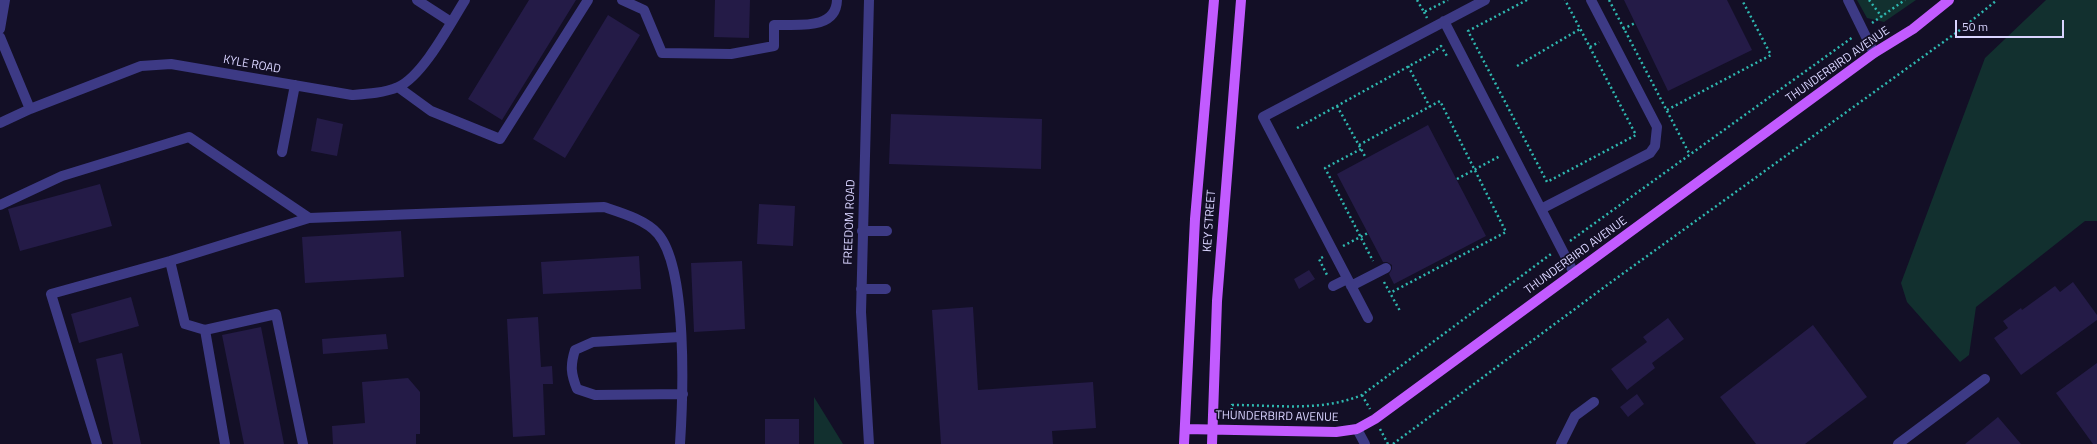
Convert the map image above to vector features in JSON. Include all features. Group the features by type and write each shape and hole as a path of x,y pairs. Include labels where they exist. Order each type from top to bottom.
{"main road":[{"name":"KEY STREET","path":"1184,444 1195,220 1214,0"},
{"name":"KEY STREET","path":"1212,444 1218,302 1241,0"},
{"name":"THUNDERBIRD AVENUE","path":"1185,429 1336,432 1357,429 1375,420 1874,53 1913,29 1949,0"}],"street":[{"path":"0,29 5,0"},
{"path":"417,0 451,22"},
{"name":"KYLE ROAD","path":"0,123 30,109 140,66 171,64 352,95 374,93 398,87 421,68 465,0"},
{"path":"398,87 431,112 500,139 588,0"},
{"path":"622,0 644,10 662,54 731,54 774,46 774,25 820,24 830,18 837,8 837,0"},
{"name":"FREEDOM ROAD","path":"869,0 861,289 869,444"},
{"path":"1368,318 1263,117 1485,0"},
{"path":"1541,209 1650,153 1655,146 1657,128 1592,0"},
{"path":"1848,0 1874,53"},
{"path":"1444,21 1574,273"},
{"path":"0,37 30,109"},
{"path":"282,152 295,85"},
{"path":"0,205 62,176 189,138 309,218"},
{"path":"97,444 51,294 170,261 309,218 604,207 633,216 658,234 672,263 676,279 683,394 680,444"},
{"path":"862,231 887,231"},
{"path":"170,261 185,324 205,330 276,314 303,444"},
{"path":"1333,286 1382,270"},
{"path":"861,289 886,289"},
{"path":"205,330 225,444"},
{"path":"680,337 593,342 575,350 570,364 577,389 596,395 683,394"},
{"path":"1898,444 1985,379"},
{"path":"1561,444 1574,416 1594,402"},
{"path":"1357,429 1365,444"}],"path":[{"path":"1417,0 1424,12 1448,0"},
{"path":"1527,0 1468,31 1547,182 1636,135 1565,0"},
{"path":"1609,0 1690,155"},
{"path":"1667,110 1771,55 1742,0"},
{"path":"1869,0 1882,17"},
{"path":"1232,404 1324,406 1346,402 1362,396 1561,247 1905,0"},
{"path":"1393,444 1614,280 1960,30 1997,0"},
{"path":"1517,66 1580,29"},
{"path":"1297,128 1441,46 1449,60"},
{"path":"1408,66 1430,107"},
{"path":"1359,145 1440,101 1506,232 1390,293"},
{"path":"1337,106 1366,158"},
{"path":"1361,149 1325,168 1361,237 1382,270 1390,293 1400,311"},
{"path":"1496,149 1503,161"},
{"path":"1457,179 1500,156"},
{"path":"1333,251 1368,233"},
{"path":"1549,247 1552,254"}],"green space":[{"path":"1857,0 1916,0 1884,22 1867,18"},
{"path":"2046,0 2097,0 2097,221 2085,221 1976,307 1969,355 1960,362 1907,302 1901,283 1985,58"},
{"path":"814,397 843,444 814,444"}],"building":[{"path":"529,0 576,0 502,120 468,99"},
{"path":"715,0 750,0 749,38 714,37"},
{"path":"1624,0 1727,0 1752,50 1668,91"},
{"path":"608,15 640,35 565,158 533,139"},
{"path":"891,114 1042,119 1041,169 889,164"},
{"path":"317,118 343,124 337,156 311,151"},
{"path":"1428,125 1486,236 1394,284 1389,274 1392,269 1392,265 1387,262 1383,262 1337,174"},
{"path":"100,184 112,226 20,251 8,209"},
{"path":"759,204 795,206 793,246 757,244"},
{"path":"401,231 404,277 305,283 302,237"},
{"path":"639,256 641,289 543,294 541,262"},
{"path":"742,261 745,329 694,332 691,263"},
{"path":"1309,270 1315,279 1299,289 1294,279"},
{"path":"2073,282 2097,315 2097,320 2021,375 1994,338 2008,328 2003,321 2021,308 2022,310 2055,286 2060,292"},
{"path":"131,297 139,326 79,343 71,314"},
{"path":"973,307 978,390 1093,382 1096,428 1052,431 1053,444 941,444 932,310"},
{"path":"538,317 541,367 552,366 553,384 543,384 545,435 513,437 507,319"},
{"path":"1668,318 1684,339 1652,363 1655,368 1627,390 1611,369 1647,342 1643,337"},
{"path":"1813,325 1867,397 1805,444 1756,444 1720,397"},
{"path":"261,327 284,444 244,444 222,335"},
{"path":"386,334 388,349 323,354 322,339"},
{"path":"122,353 141,444 113,444 96,359"},
{"path":"2097,363 2097,444 2093,444 2056,393"},
{"path":"408,378 420,392 420,434 416,434 416,444 333,444 332,426 365,423 362,382"},
{"path":"1637,394 1644,404 1628,417 1620,407"},
{"path":"1998,417 2021,444 1965,444"},
{"path":"765,419 799,419 799,444 765,444"}]}
